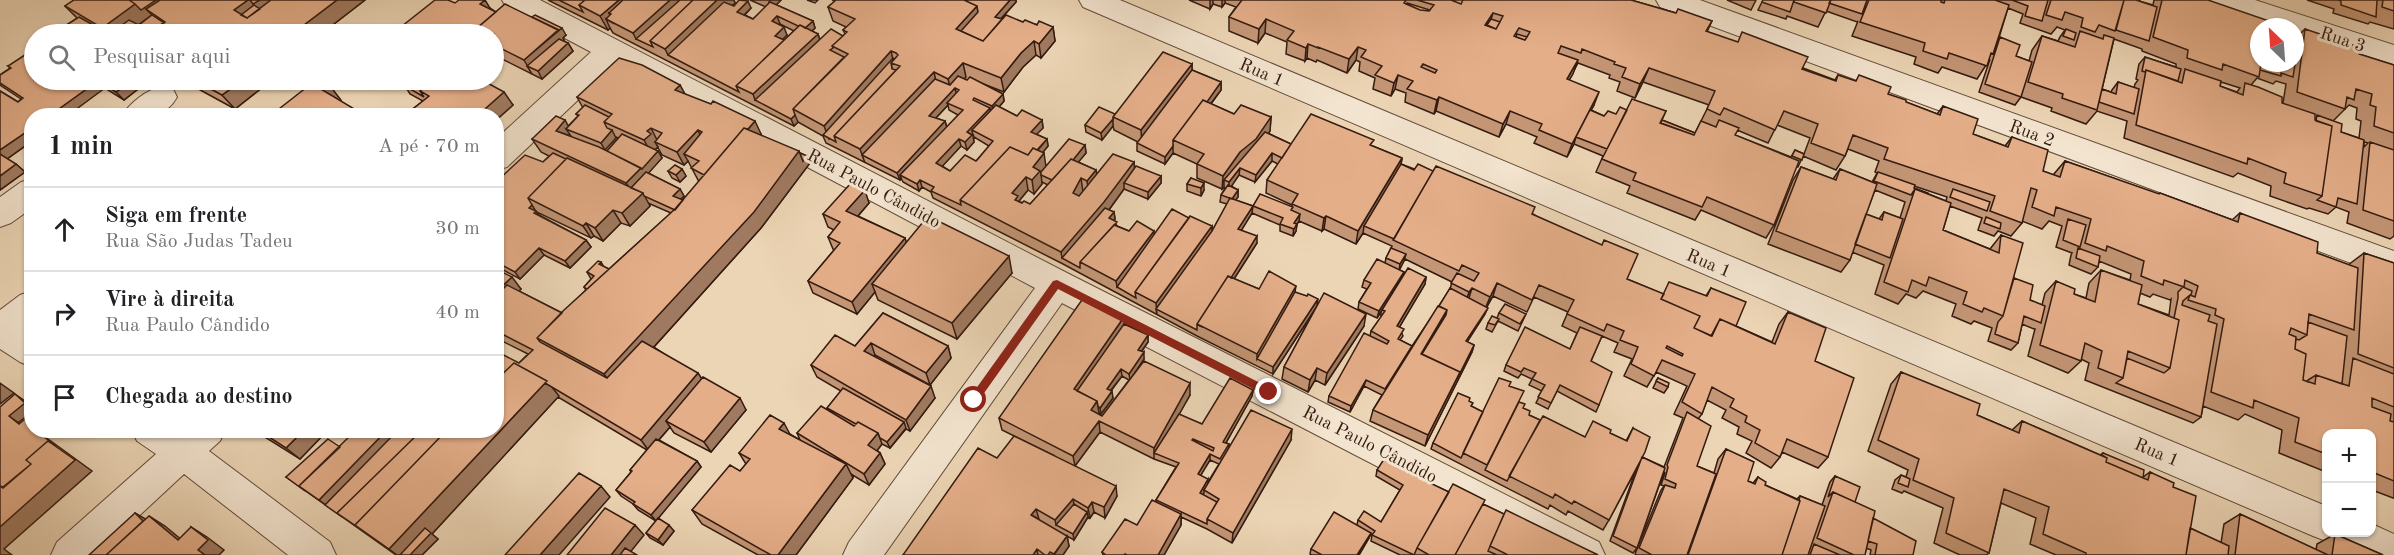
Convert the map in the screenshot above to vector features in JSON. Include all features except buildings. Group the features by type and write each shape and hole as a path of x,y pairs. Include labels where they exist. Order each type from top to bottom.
{"street":[{"name":"Rua Paulo Cândido","path":"516,0 1057,284 1586,555"},
{"name":"Rua 2","path":"1670,0 2394,265"},
{"name":"Rua 3","path":"2223,0 2394,56"},
{"name":"Rua 1","path":"1115,4 1753,282 2322,522"},
{"path":"504,151 613,49"},
{"path":"148,108 162,97"},
{"path":"0,214 24,197"},
{"path":"862,555 1057,284"},
{"path":"24,311 0,330 24,346"},
{"path":"70,555 195,441 317,555"},
{"path":"2359,537 2394,552"}],"route":[{"path":"974,400 1057,284 1269,392"}]}
